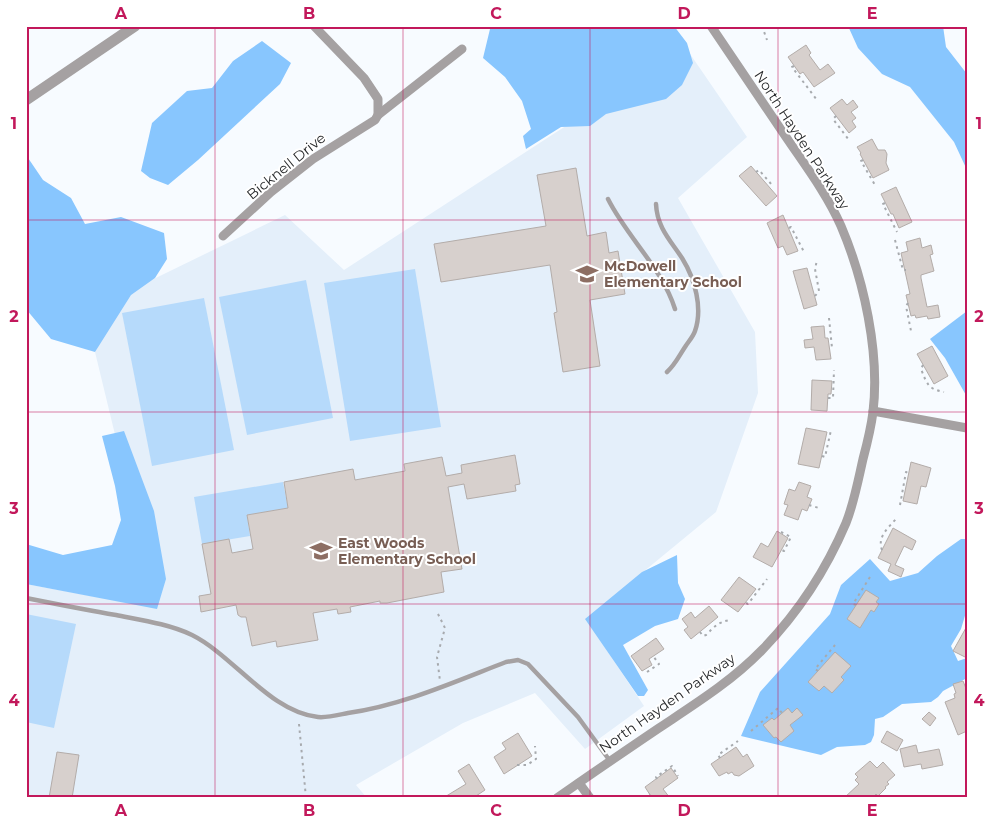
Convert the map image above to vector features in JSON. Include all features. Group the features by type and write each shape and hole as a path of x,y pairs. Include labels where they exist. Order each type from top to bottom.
{"street":[{"path":"26,100 135,26"},
{"path":"314,26 364,78 378,99 378,115"},
{"name":"North Hayden Parkway","path":"557,798 732,676 762,650 791,617 822,571 846,524 854,498 874,411 873,355 868,317 863,292 841,226 805,164 711,26"},
{"name":"Bicknell Drive","path":"224,236 272,192 313,159 375,120 378,115 462,49"},
{"path":"874,411 967,428"},
{"path":"579,783 590,798"}],"lane":[{"path":"608,198 617,217 670,292 675,309"},
{"path":"656,204 656,216 662,229 684,261 695,288 700,312 695,333 674,366 666,372"},
{"path":"26,598 146,621 194,636 288,708 304,715 321,717 364,711 395,703 506,662 518,660 528,664 553,689 578,717 610,761"}],"path":[{"path":"762,26 767,40"},
{"path":"794,66 792,68 817,100"},
{"path":"836,116 833,119 849,140"},
{"path":"863,160 861,161 874,185"},
{"path":"756,172 759,170 772,185"},
{"path":"885,203 883,204 897,232"},
{"path":"789,228 791,227 804,252"},
{"path":"895,240 903,270 906,270"},
{"path":"815,296 819,291 815,269 817,260"},
{"path":"908,303 906,306 910,315 911,331"},
{"path":"829,318 832,348 830,349"},
{"path":"923,365 921,369 931,389 944,392"},
{"path":"828,398 833,398 834,370"},
{"path":"822,456 825,457 831,430"},
{"path":"900,505 906,472 908,473"},
{"path":"809,505 819,508"},
{"path":"882,550 880,542 883,535 886,529 896,520"},
{"path":"781,532 791,537 784,551 782,550"},
{"path":"856,606 853,604 870,578"},
{"path":"746,603 748,604 767,580"},
{"path":"438,614 445,628 437,657 440,682"},
{"path":"700,632 703,636 706,635 715,625 730,620"},
{"path":"818,671 815,669 836,645"},
{"path":"647,672 659,664 653,656"},
{"path":"752,731 778,708 782,713"},
{"path":"299,724 306,798"},
{"path":"720,758 718,755 738,741"},
{"path":"517,766 527,765 536,759 535,746"},
{"path":"657,779 656,777 672,766 678,776"},
{"path":"644,798 650,794"}],"shaded area":[{"path":"500,26 674,26 687,43 693,63 682,85 666,99 606,114 590,126 561,127 526,149 523,136 531,129 522,101 505,77 483,58 490,29"},
{"path":"848,26 943,26 946,47 967,74 967,170 954,142 910,87 882,74 858,48"},
{"path":"262,41 291,63 280,84 198,160 168,185 150,178 141,171 152,123 187,91 212,88 233,61"},
{"path":"686,48 747,137 678,198 755,332 758,393 716,512 586,619 644,706 585,749 535,693 463,723 356,785 367,798 26,798 26,584 157,608 95,352 127,292 285,215 344,270"},
{"path":"26,155 43,180 71,198 85,224 121,217 164,233 167,259 155,278 131,295 95,352 51,339 26,309"},
{"path":"415,269 441,427 350,441 324,283"},
{"path":"306,280 333,418 247,435 219,297"},
{"path":"204,298 234,450 152,466 122,313"},
{"path":"967,311 967,397 945,358 930,339"},
{"path":"124,431 154,511 166,579 157,609 26,584 26,544 63,555 112,545 121,520 115,486 102,436"},
{"path":"283,482 288,508 247,515 250,536 202,544 194,497"},
{"path":"961,539 967,539 967,609 961,629 951,646 958,661 967,658 967,678 943,691 931,702 902,704 883,717 875,719 874,735 871,742 865,745 837,747 821,755 741,736 760,692 830,614 841,585 870,559 890,581 918,573 937,556"},
{"path":"677,555 678,583 685,599 678,619 655,626 623,645 648,690 644,696 638,696 585,619 642,572"},
{"path":"26,614 76,624 54,728 26,722"}],"building":[{"path":"806,45 811,53 809,55 820,70 828,64 835,73 814,87 803,72 800,74 788,57"},
{"path":"842,99 847,105 853,100 858,107 851,112 856,118 852,121 856,127 849,133 830,108"},
{"path":"872,139 878,150 885,150 887,154 886,163 889,170 873,178 857,147"},
{"path":"751,166 777,196 766,206 739,176"},
{"name":"McDowell Elementary School","path":"576,168 587,236 606,232 609,253 618,251 625,294 590,300 600,366 563,372 554,313 557,312 550,265 441,282 434,244 546,226 537,175"},
{"path":"896,187 912,222 899,228 881,194"},
{"path":"783,215 798,251 787,255 783,246 778,248 767,223"},
{"path":"920,238 922,248 931,245 933,254 930,255 934,271 921,275 927,307 938,305 940,317 928,319 927,316 916,318 915,315 911,316 906,295 910,294 901,253 908,251 906,242"},
{"path":"807,268 817,305 804,309 793,271"},
{"path":"824,326 825,338 828,338 831,359 816,360 814,347 805,348 804,340 813,339 811,327"},
{"path":"932,346 948,376 934,384 917,354"},
{"path":"812,380 832,381 831,394 828,394 827,411 811,410"},
{"path":"806,428 827,432 819,468 798,464"},
{"name":"East Woods Elementary School","path":"515,455 520,484 515,485 516,491 467,499 464,484 448,487 462,569 441,572 444,592 387,603 380,603 380,601 350,607 351,612 338,614 337,609 313,613 318,640 277,647 276,641 252,646 246,617 238,615 236,605 201,612 199,596 211,594 202,544 229,539 232,553 253,549 247,515 288,508 284,482 353,469 355,480 405,471 404,464 442,457 446,476 462,473 461,465"},
{"path":"911,462 931,468 926,487 921,486 917,504 903,501"},
{"path":"799,482 811,486 807,497 812,499 807,511 802,509 798,520 784,515 788,505 784,504 789,489 795,491"},
{"path":"893,528 916,541 912,550 904,546 895,565 904,569 901,577 888,571 891,564 878,558"},
{"path":"777,531 788,538 772,567 753,557 761,543 768,547"},
{"path":"739,577 756,589 738,612 721,600"},
{"path":"866,590 879,598 876,602 879,604 874,612 871,610 860,628 847,619"},
{"path":"709,606 718,617 691,639 684,630 688,627 682,619 691,612 695,618"},
{"path":"967,626 967,658 953,651"},
{"path":"656,638 664,649 649,659 652,665 642,671 631,656"},
{"path":"835,652 851,666 841,677 844,680 832,693 824,686 819,691 808,682"},
{"path":"963,681 967,691 967,731 958,735 945,702 955,698 954,694 956,693 953,684"},
{"path":"788,708 792,713 797,708 803,715 790,725 794,731 781,742 776,737 774,738 763,725 772,718 774,720"},
{"path":"929,712 936,718 930,726 922,719"},
{"path":"887,731 903,740 897,751 881,742"},
{"path":"518,733 532,756 504,774 494,757 506,749 502,743"},
{"path":"916,745 918,753 939,749 943,765 922,769 921,764 904,767 900,749"},
{"path":"736,747 743,757 747,754 754,766 739,776 734,775 732,772 728,774 727,772 719,776 711,764"},
{"path":"57,752 79,755 72,798 49,798"},
{"path":"870,761 877,768 883,762 895,775 887,782 889,784 878,796 876,794 872,798 844,798 859,784 855,780 858,777 855,774"},
{"path":"469,764 485,790 473,798 443,798 466,784 458,771"},
{"path":"671,768 678,778 663,789 670,798 652,798 645,787"}],"place":[{"name":"McDowell Elementary School","path":"587,274"},
{"name":"East Woods Elementary School","path":"321,551"}]}
